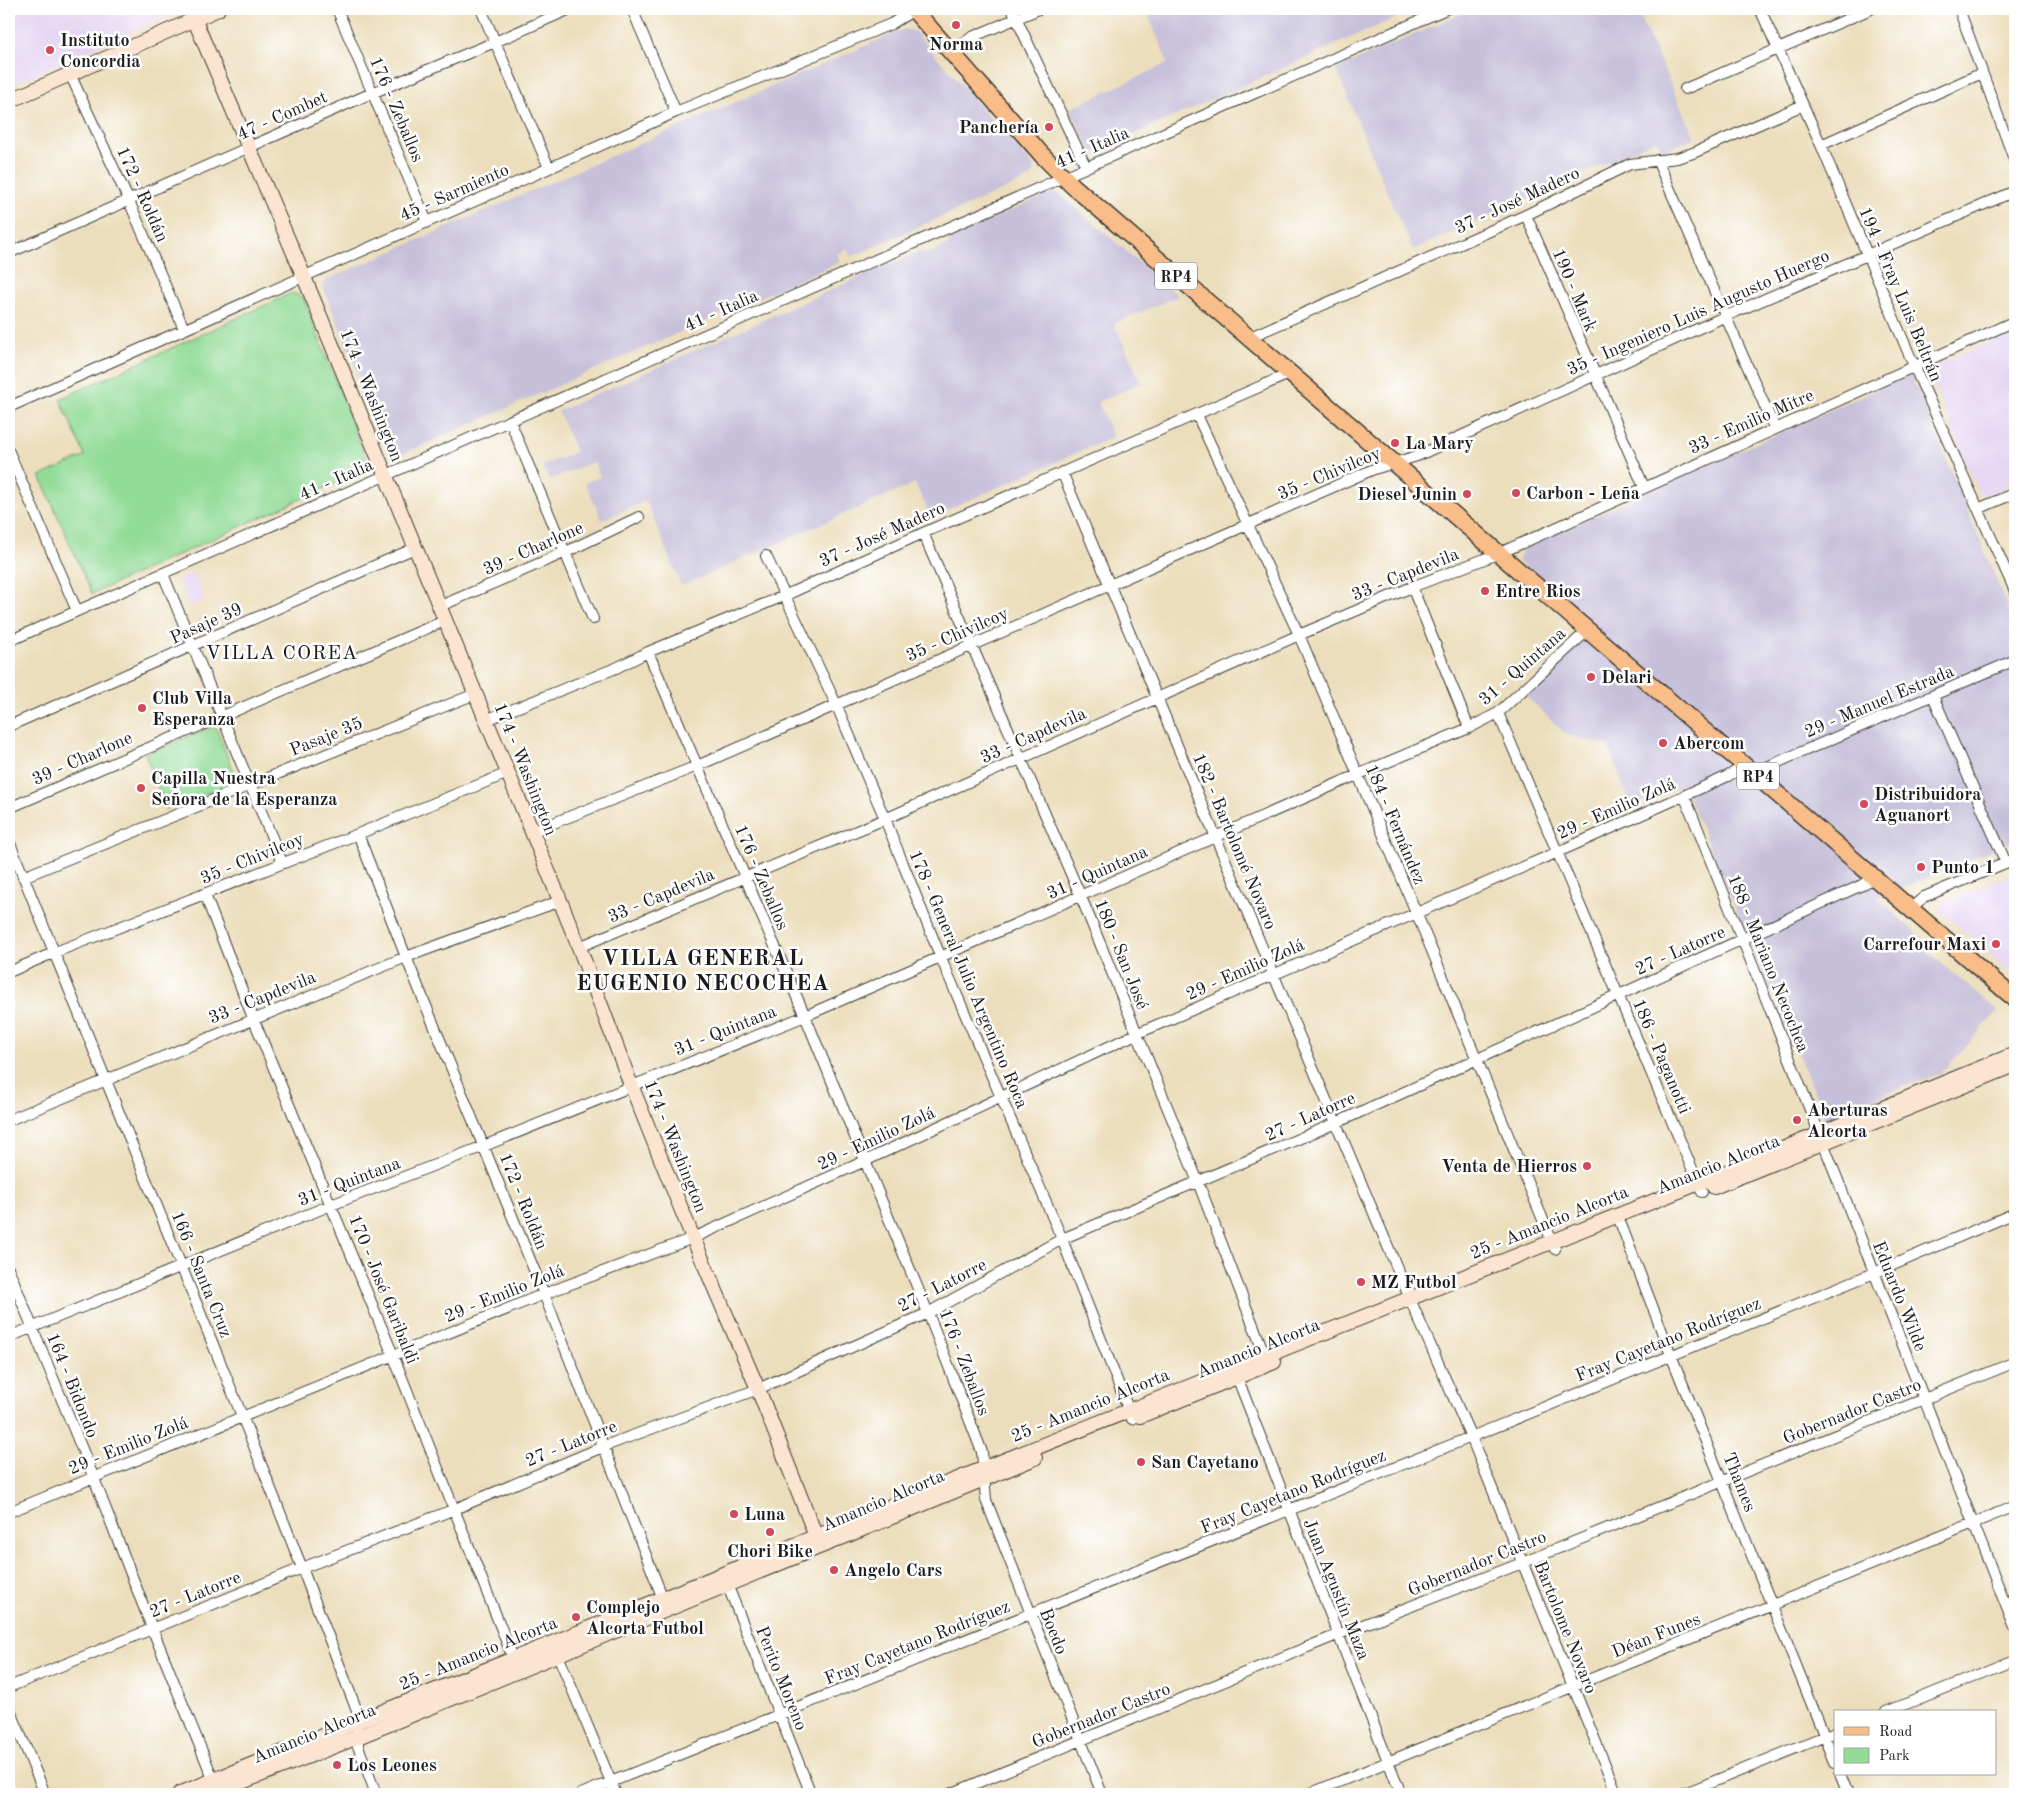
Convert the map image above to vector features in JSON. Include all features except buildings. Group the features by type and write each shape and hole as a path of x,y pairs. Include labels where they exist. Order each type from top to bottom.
{"main road":[{"path":"9,101 70,74 192,14 218,9"},
{"name":"RP4","path":"913,9 1062,177 2015,999"},
{"name":"174 - Washington","path":"192,14 304,277 508,773 579,947 631,1085 693,1238 758,1389 818,1542"},
{"name":"25 - Amancio Alcorta","path":"1267,1360 1700,1187 2015,1054"},
{"path":"1820,1137 2015,1066"},
{"name":"Amancio Alcorta","path":"985,1473 1267,1360"},
{"path":"665,1604 985,1473"},
{"name":"25 - Amancio Alcorta","path":"179,1794 215,1788 358,1721 515,1664 665,1604"},
{"name":"Amancio Alcorta","path":"215,1788 358,1736 515,1664"}],"street":[{"name":"176 - Zeballos","path":"337,9 427,222"},
{"path":"481,9 549,168"},
{"name":"47 - Combet","path":"9,253 372,93 570,9"},
{"path":"632,9 676,112"},
{"name":"45 - Sarmiento","path":"9,407 676,112 891,24 913,9"},
{"path":"952,52 972,37 1014,14 1039,9"},
{"name":"41 - Italia","path":"9,641 1446,9"},
{"name":"194 - Fray Luis Beltrán","path":"1760,9 1821,145 1914,366 2015,591"},
{"path":"1685,89 1871,9"},
{"path":"1959,9 2015,162"},
{"path":"1014,14 1086,167"},
{"path":"1821,145 1982,73"},
{"name":"172 - Roldán","path":"70,74 129,200 184,329"},
{"name":"37 - José Madero","path":"1248,338 1526,215 1630,164 1677,158 1693,153 1803,105"},
{"path":"1656,160 1775,428"},
{"name":"35 - Ingeniero Luis Augusto Huergo","path":"1394,463 1417,456 1726,316 2015,191"},
{"name":"190 - Mark","path":"1526,215 1594,376 1644,487"},
{"name":"33 - Emilio Mitre","path":"1500,553 2015,321"},
{"name":"37 - José Madero","path":"486,720 616,668 648,652 786,595 924,532 1289,374"},
{"name":"184 - Fernández","path":"1197,415 1298,635 1416,912 1554,1245"},
{"path":"510,421 593,619"},
{"path":"9,452 77,611"},
{"name":"35 - Chivilcoy","path":"531,832 697,766 973,646 1109,584 1249,525 1374,469 1394,463"},
{"name":"182 - Bartolomé Novaro","path":"1062,472 1412,1302"},
{"path":"1978,509 2015,492"},
{"name":"39 - Charlone","path":"438,606 566,552 639,517"},
{"name":"180 - San José","path":"924,532 1081,897 1198,1182 1267,1360"},
{"name":"Pasaje 39","path":"9,726 415,548"},
{"name":"33 - Capdevila","path":"579,947 744,876 884,819 1298,635 1412,587 1500,553"},
{"name":"178 - General Julio Argentino Roca","path":"766,556 836,704 940,958 1002,1097 1062,1240 1131,1414"},
{"path":"163,574 282,862"},
{"path":"1412,587 1469,728"},
{"name":"39 - Charlone","path":"9,808 444,621"},
{"name":"31 - Quintana","path":"9,1337 332,1205 484,1146 805,1016 1469,728 1498,714 1588,630"},
{"name":"176 - Zeballos","path":"648,652 805,1016 928,1313 982,1452 985,1473"},
{"name":"29 - Manuel Estrada","path":"1751,770 1769,766 2015,660"},
{"name":"Pasaje 35","path":"23,877 475,694"},
{"path":"1911,908 1924,897 2011,861 1933,696"},
{"name":"186 - Paganotti","path":"1498,714 1700,1187"},
{"name":"29 - Emilio Zolá","path":"9,1512 93,1476 544,1294 693,1238 865,1161 1136,1034 1558,852 1728,776 1751,770"},
{"name":"35 - Chivilcoy","path":"9,972 508,773"},
{"name":"188 - Mariano Necochea","path":"1684,795 1743,939 1820,1137"},
{"name":"172 - Roldán","path":"358,834 406,957 605,1446 665,1604"},
{"name":"166 - Santa Cruz","path":"9,841 302,1568 357,1711 358,1746 376,1794"},
{"name":"27 - Latorre","path":"9,1687 302,1568 454,1509 605,1446 758,1389 928,1313 1062,1240 1336,1123 1619,996 1874,878"},
{"name":"170 - José Garibaldi","path":"205,895 253,1018 393,1355 515,1664"},
{"name":"33 - Capdevila","path":"9,1120 253,1018 406,957 560,902"},
{"name":"Eduardo Wilde","path":"1820,1137 2015,1628"},
{"name":"Fray Cayetano Rodríguez","path":"581,1794 779,1716 1874,1274 2015,1213"},
{"name":"Thames","path":"1619,1218 1671,1355 1834,1759"},
{"name":"164 - Bidondo","path":"9,1270 93,1476 215,1788"},
{"name":"Bartolome Novaro","path":"1412,1302 1471,1437 1617,1794"},
{"name":"Gobernador Castro","path":"950,1794 1337,1635 1522,1563 2015,1362"},
{"name":"Juan Agustín Maza","path":"1235,1372 1401,1794"},
{"name":"Boedo","path":"985,1473 986,1500 1102,1794"},
{"name":"Déan Funes","path":"1309,1794 2015,1506"},
{"name":"Perito Moreno","path":"725,1579 811,1794"},
{"path":"555,1648 616,1794"},
{"path":"1891,1710 2015,1660"},
{"path":"9,1706 45,1794"},
{"path":"1683,1794 1834,1732"},
{"path":"1841,1776 1848,1794"}],"shaded area":[{"name":"Instituto Concordia","path":"9,9 174,9 172,14 9,86"},
{"path":"1146,9 1416,9 1092,153 1069,109 1168,63"},
{"path":"1472,9 1636,9 1695,137 1662,152 1657,140 1413,250 1336,69"},
{"path":"904,29 914,31 1034,166 1032,177 851,257 847,249 837,254 840,262 396,457 390,455 323,286 326,280"},
{"path":"1052,192 1059,193 1178,296 1114,324 1142,383 1098,402 1113,437 931,517 915,483 681,586 646,501 602,520 585,483 600,477 594,462 549,480 543,465 576,452 558,411 919,251 928,254 947,245 951,237"},
{"path":"2015,331 2015,482 1986,496 1979,493 1929,374 1932,367"},
{"path":"1911,374 2015,625 2015,840 1878,899 1917,933 1913,939 1998,1011 1947,1067 1941,1070 1942,1073 1890,1092 1826,1120 1683,785 1631,807 1608,745 1568,736 1522,692 1593,624 1518,561 1523,548"},
{"path":"194,572 205,600 189,606 179,582 181,578"},
{"name":"Carrefour Maxi","path":"2015,872 2015,977 1939,910 1941,904"}],"green space":[{"path":"292,293 303,297 368,464 365,470 92,594 40,476 85,456 60,399"},
{"path":"215,726 238,781 166,809 145,754"}],"place":[{"name":"Norma","path":"956,25"},
{"name":"Instituto Concordia","path":"50,50"},
{"name":"Panchería","path":"1049,127"},
{"name":"La Mary","path":"1395,443"},
{"name":"Carbon - Leña","path":"1516,493"},
{"name":"Diesel Junin","path":"1467,494"},
{"name":"Entre Rios","path":"1485,591"},
{"name":"Delari","path":"1591,677"},
{"name":"Club Villa Esperanza","path":"142,708"},
{"name":"Abercom","path":"1663,743"},
{"name":"Capilla Nuestra Señora de la Esperanza","path":"141,788"},
{"name":"Distribuidora Aguanort","path":"1864,804"},
{"name":"Punto 1","path":"1921,867"},
{"name":"Carrefour Maxi","path":"1996,944"},
{"name":"Aberturas Alcorta","path":"1797,1120"},
{"name":"Venta de Hierros","path":"1587,1166"},
{"name":"MZ Futbol","path":"1361,1282"},
{"name":"San Cayetano","path":"1141,1462"},
{"name":"Luna","path":"734,1514"},
{"name":"Chori Bike","path":"770,1532"},
{"name":"Angelo Cars","path":"834,1570"},
{"name":"Complejo Alcorta Futbol","path":"576,1617"},
{"name":"Los Leones","path":"337,1765"}],"district":[{"name":"VILLA COREA","path":"282,652"},
{"name":"VILLA GENERAL EUGENIO NECOCHEA","path":"703,970"}]}
